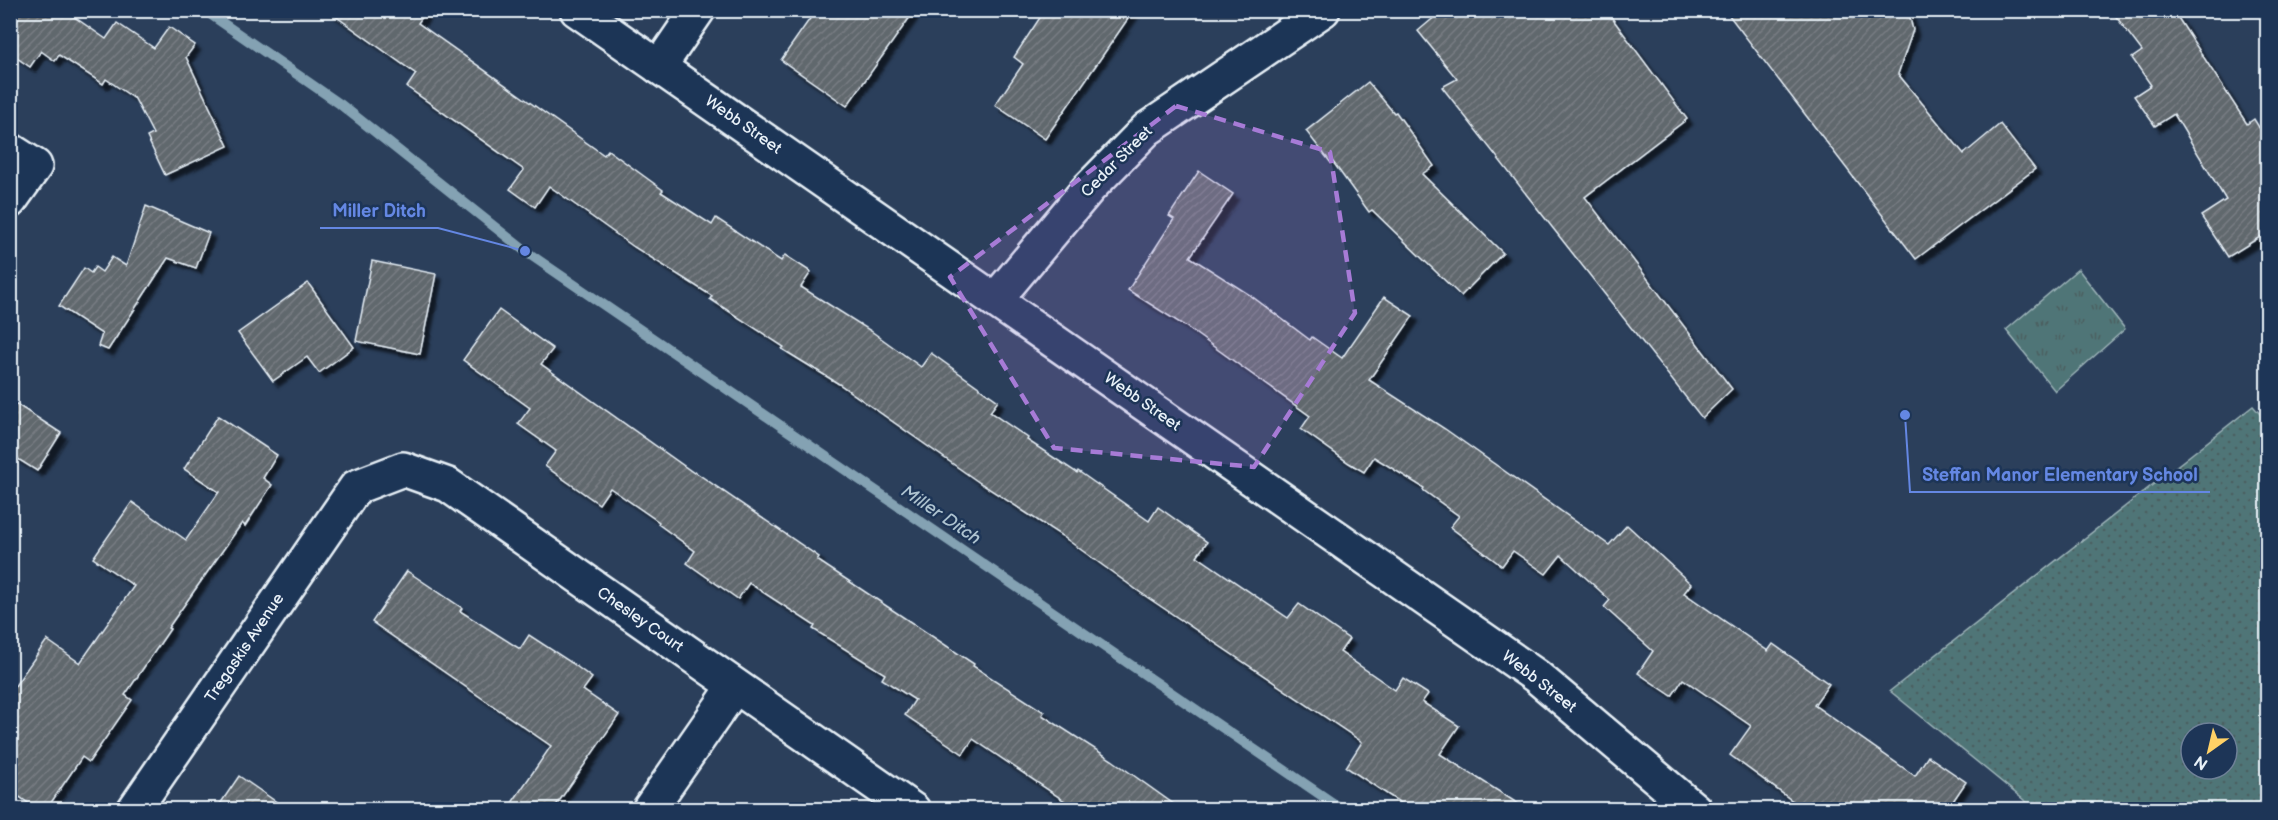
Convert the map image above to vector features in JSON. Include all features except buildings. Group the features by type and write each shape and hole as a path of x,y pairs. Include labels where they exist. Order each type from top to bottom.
{"street":[{"name":"Webb Street","path":"577,10 1536,676 1695,810"},
{"path":"659,67 698,10"},
{"name":"Cedar Street","path":"995,300 1089,188 1147,129 1323,10"},
{"path":"10,201 23,158"},
{"name":"Chesley Court","path":"356,487 403,469 448,485 913,810"},
{"name":"Tregaskis Avenue","path":"134,810 356,487"},
{"path":"649,810 735,686"}],"highlighted area":[{"path":"1176,106 1330,152 1355,313 1254,467 1054,448 950,277"}],"green space":[{"path":"2078,269 2125,329 2055,391 2006,330"},
{"path":"2253,406 2268,423 2267,809 2035,809 1890,691"}],"waterway":[{"name":"Miller Ditch","path":"204,10 340,104 525,251 1343,810"}],"place":[{"name":"Miller Ditch","path":"525,251"},
{"name":"Steffan Manor Elementary School","path":"1905,415"}]}
